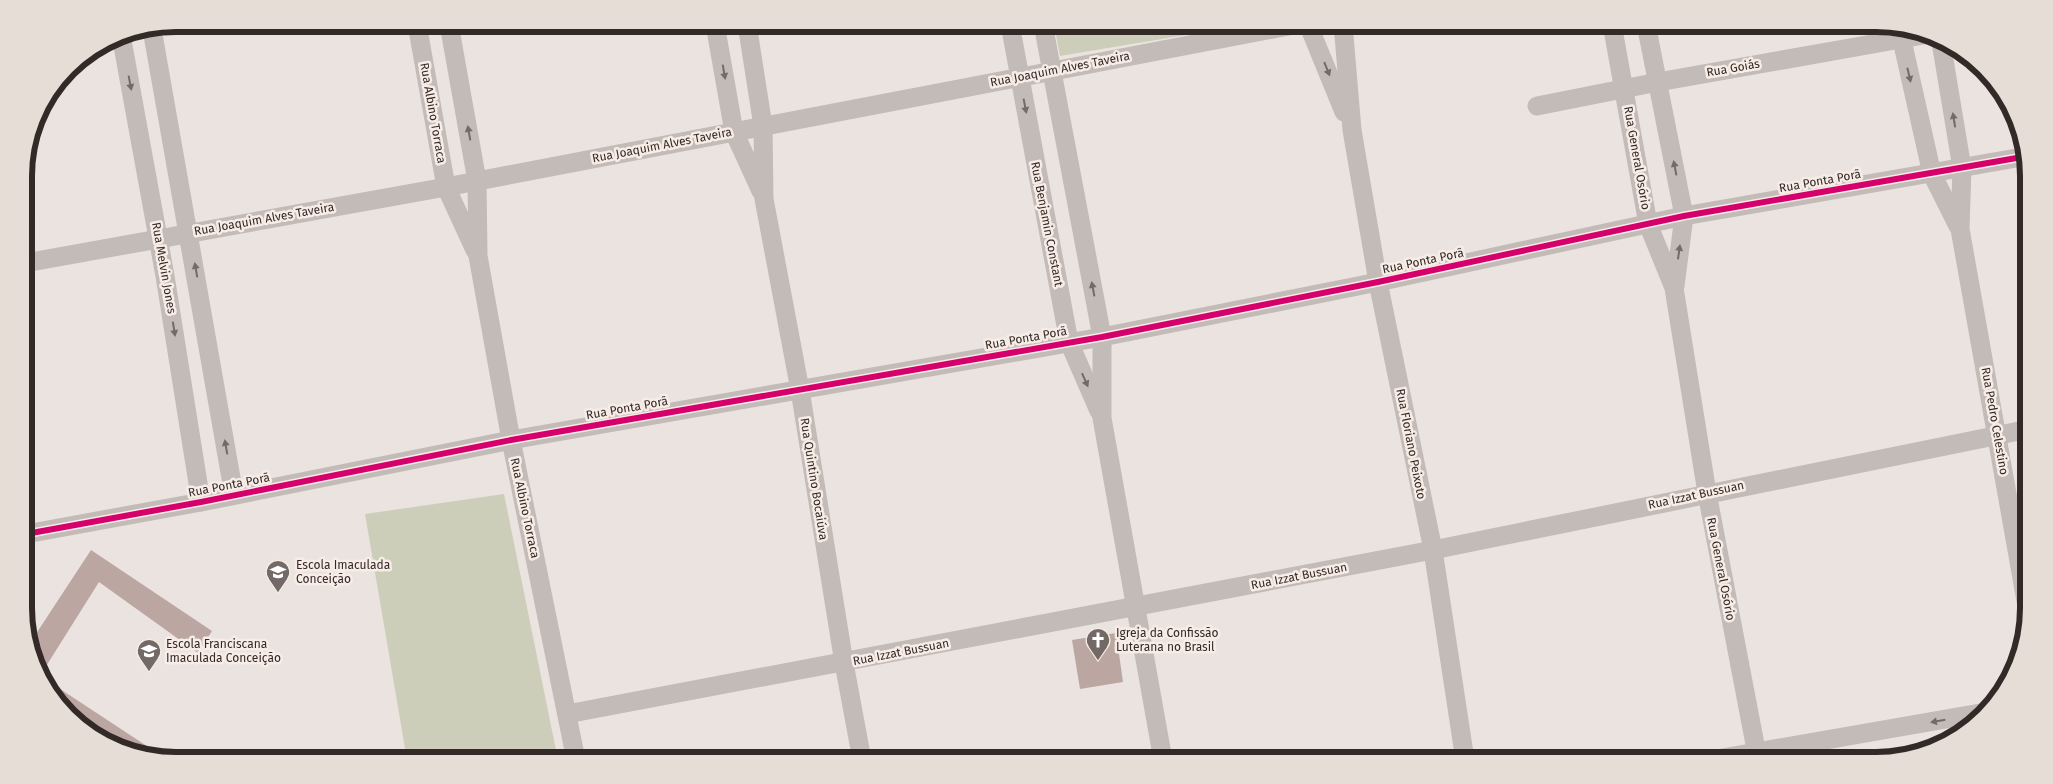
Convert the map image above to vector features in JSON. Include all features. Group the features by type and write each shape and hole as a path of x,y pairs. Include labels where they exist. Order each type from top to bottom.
{"street":[{"name":"Rua Albino Torraca","path":"418,32 446,187 478,256"},
{"name":"Rua Albino Torraca","path":"450,32 477,181 478,256 511,440 574,752"},
{"name":"Rua Quintino Bocaiúva","path":"716,32 734,132 764,199"},
{"name":"Rua Quintino Bocaiúva","path":"748,32 763,126 764,199 800,390 844,663 860,752"},
{"name":"Rua Benjamin Constant","path":"1011,32 1069,342 1102,418"},
{"name":"Rua Benjamin Constant","path":"1045,32 1102,337 1102,418 1161,751"},
{"name":"Rua Joaquim Alves Taveira","path":"33,262 446,187 1256,32"},
{"name":"Rua Floriano Peixoto","path":"1311,32 1352,130"},
{"name":"Rua Floriano Peixoto","path":"1343,32 1352,130 1378,282 1433,550 1464,751"},
{"name":"Rua General Osório","path":"1614,32 1626,90 1648,224 1674,288 1707,493 1756,751"},
{"name":"Rua General Osório","path":"1648,32 1684,216 1674,288"},
{"name":"Rua Goiás","path":"1538,106 1626,90 1894,34"},
{"path":"153,35 234,495"},
{"name":"Rua Pedro Celestino","path":"1899,35 1932,174 1960,229"},
{"name":"Rua Melvin Jones","path":"122,43 159,238 201,502"},
{"name":"Rua Pedro Celestino","path":"1942,48 1962,168 1960,229 2020,565"},
{"name":"Rua Ponta Porã","path":"32,533 201,502 511,440 1102,337 1378,282 1684,216 2019,158"},
{"name":"Rua Izzat Bussuan","path":"567,714 1135,608 1433,550 2020,431"},
{"path":"1783,751 1972,715"}],"green space":[{"path":"1056,32 1204,32 1060,56"},
{"path":"504,494 556,752 406,752 365,514"}],"building":[{"path":"91,550 212,631 198,653 99,582 45,667 35,635"},
{"name":"Igreja da Confissão Luterana no Brasil","path":"1116,633 1123,682 1080,689 1072,640"},
{"path":"56,686 152,749 130,744 96,727 68,703"}],"cycle path":[{"path":"32,533 201,502 511,440 1102,337 1378,282 1684,216 2019,158"}],"place":[{"name":"Escola Imaculada Conceição","path":"278,593"},
{"name":"Igreja da Confissão Luterana no Brasil","path":"1098,661"},
{"name":"Escola Franciscana Imaculada Conceição","path":"149,672"}]}
